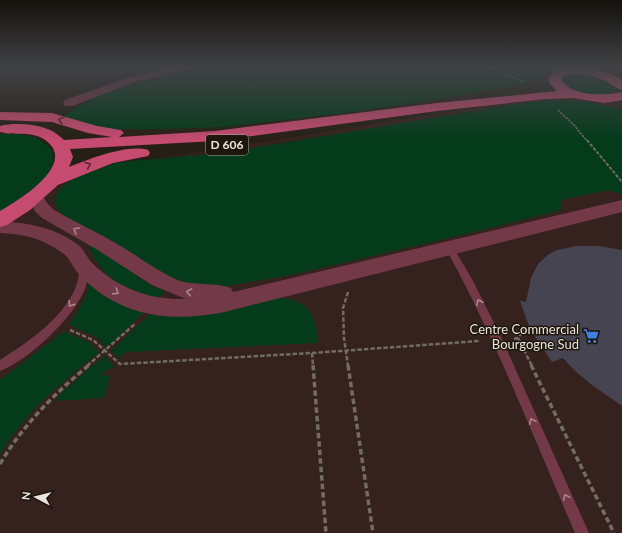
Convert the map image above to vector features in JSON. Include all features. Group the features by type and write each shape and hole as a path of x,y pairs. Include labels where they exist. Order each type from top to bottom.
{"main road":[{"name":"D 606","path":"437,107 510,92"},
{"path":"570,92 596,99 620,99"},
{"name":"D 606","path":"60,144 215,136 437,107 545,95 575,94"},
{"name":"D 606","path":"53,181 90,164 115,157 223,146 299,134 403,112"},
{"name":"D 606","path":"0,116 41,116 59,119 90,129 120,133 295,126"},
{"path":"0,129 29,130 48,135 60,144 63,152 63,161 60,170 53,181 36,198 15,213 0,220"}],"street":[{"path":"69,103 99,92"},
{"path":"36,198 41,207 48,214 102,244 136,267 181,291 208,296 270,291"},
{"path":"0,227 16,228 44,234 73,250 85,268 114,292 133,302 161,308 190,309 243,299 270,291 450,249 622,206"}],"lane":[{"path":"450,249 469,282 496,340 582,533"},
{"path":"0,366 21,353 56,323 66,311 80,289 85,268"}],"path":[{"path":"545,95 551,100 549,102 574,125 622,182"},
{"path":"351,287 344,301 343,308 346,351 373,533"},
{"path":"56,323 93,340 120,364 346,351 518,338"},
{"path":"518,338 524,329 554,328"},
{"path":"518,338 614,533"},
{"path":"312,353 326,533"}],"shaded area":[{"path":"573,92 622,92 622,533 0,533 0,217 88,170"}],"green space":[{"path":"109,92 478,92 352,112 221,127 110,129 92,126 64,116 96,97"},
{"path":"581,92 612,92 603,95 587,94"},
{"path":"553,100 582,101 622,109 622,194 609,190 561,200 561,210 291,275 220,287 206,287 175,280 65,217 56,206 56,196 61,188 72,180 98,168 120,162 223,153 529,102"},
{"path":"0,134 22,135 34,137 40,140 52,150 53,164 44,181 0,214"},
{"path":"92,245 152,286 165,291 155,302 124,287 107,275 100,267 89,246"},
{"path":"92,282 144,312 107,347 96,337 69,325 85,298 89,284"},
{"path":"280,298 298,302 309,311 316,325 318,343 126,352 120,358 111,351 151,313"},
{"path":"64,331 90,343 99,352 58,387 32,412 20,425 0,455 0,380"},
{"path":"104,356 114,366 104,372 102,376 110,375 104,398 57,401 60,394"}],"building":[{"name":"Centre Commercial Bourgogne Sud","path":"577,246 599,246 622,250 622,406 592,385 575,371 563,358 552,362 530,329 520,301 526,302 531,278 538,264 549,254 557,250"}],"place":[{"name":"Centre Commercial Bourgogne Sud","path":"591,336"}]}
